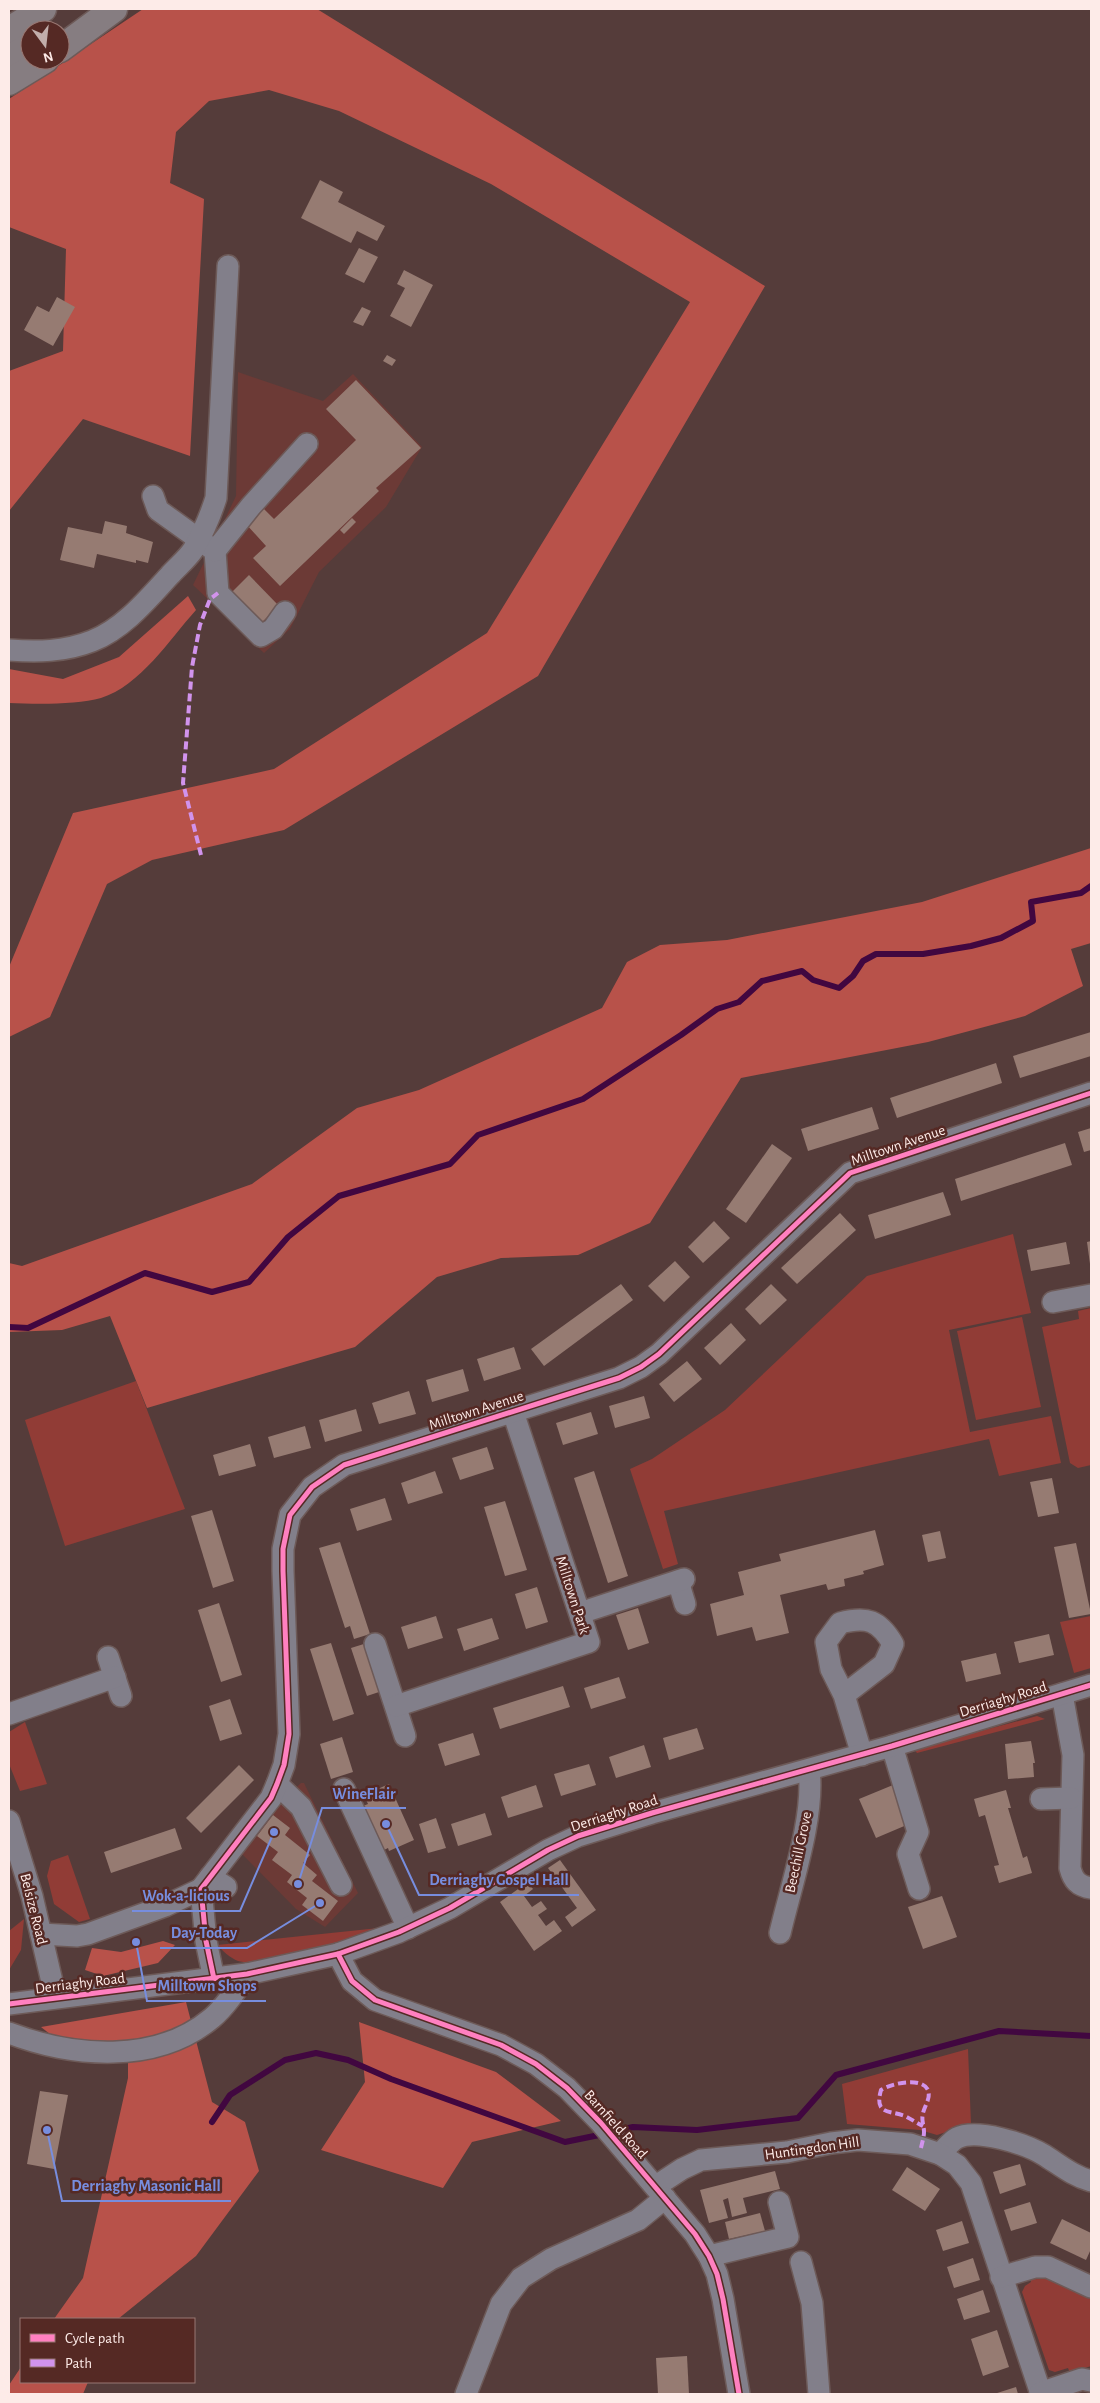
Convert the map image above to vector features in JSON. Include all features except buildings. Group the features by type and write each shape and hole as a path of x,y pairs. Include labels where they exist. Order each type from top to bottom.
{"main road":[{"path":"9,30 43,9"},
{"path":"70,24 99,9"},
{"path":"70,42 114,9"},
{"path":"9,58 20,52"},
{"path":"9,82 29,70"}],"street":[{"path":"228,266 216,498 208,523 207,545 218,593 261,636 273,629 285,612"},
{"path":"9,650 38,652 68,649 111,632 152,595 192,552 207,545 251,506 307,444"},
{"path":"153,496 158,510 207,545"},
{"name":"Milltown Avenue","path":"41,1934 76,1936 165,1906 212,1884 271,1798 284,1765 289,1734 283,1549 290,1515 312,1487 344,1465 619,1378 659,1354 850,1173 1091,1093"},
{"path":"1053,1302 1091,1295"},
{"name":"Milltown Park","path":"396,1706 589,1642 513,1412"},
{"path":"580,1613 681,1580 685,1604"},
{"path":"376,1644 405,1736"},
{"path":"9,1714 118,1687 108,1657"},
{"name":"Derriaghy Road","path":"9,2004 247,1974 338,1954 408,1928 463,1901 548,1850 578,1836 652,1813 862,1755 1091,1685"},
{"path":"1062,1694 1082,1753 1071,1798 1070,1868 1073,1879 1083,1887 1091,1888"},
{"path":"844,1695 862,1755"},
{"path":"892,1746 918,1832 908,1854 920,1889"},
{"name":"Beechill Grove","path":"780,1933 808,1817 811,1782 810,1770"},
{"path":"277,1784 301,1806 341,1884"},
{"path":"344,1789 408,1928"},
{"path":"1041,1799 1071,1798"},
{"name":"Belsize Road","path":"9,1821 32,1896 53,1986 53,1998"},
{"path":"212,1884 206,1941 214,1978"},
{"name":"Barnfield Road","path":"338,1954 352,1981 376,2000 501,2045 536,2064 566,2088 601,2123 661,2192 695,2234 709,2256 717,2274 723,2299 739,2394"},
{"path":"9,2033 64,2049 118,2053 171,2043 211,2018 236,1992 247,1974"},
{"path":"940,2154 957,2138 974,2135 996,2138 1043,2154 1062,2168 1091,2181"},
{"name":"Huntingdon Hill","path":"466,2394 501,2304 521,2278 551,2259 638,2220 682,2169 701,2160 787,2152 831,2143 858,2140 910,2144 940,2154 957,2165 971,2183 1041,2394"},
{"path":"709,2256 788,2236 779,2202"},
{"path":"801,2262 812,2303 819,2394"},
{"path":"1001,2277 1035,2267 1048,2267 1091,2287"},
{"path":"1041,2394 1082,2379 1091,2380"}],"shaded area":[{"path":"143,9 317,9 765,286 538,676 284,830 152,860 107,884 50,1017 9,1037 9,967 73,813 274,769 487,633 690,302 491,184 339,111 269,90 209,101 176,132 170,183 204,199 190,456 83,419 9,511 9,371 63,351 66,249 9,227 9,99 52,70 70,70 70,58"},
{"path":"238,372 323,401 353,374 422,447 386,507 319,572 290,629 264,653 193,585 236,496"},
{"path":"188,596 196,610 141,673 115,692 101,698 80,702 9,703 9,669 63,679 119,657"},
{"path":"1091,848 1091,943 1071,949 1083,986 1025,1016 928,1042 741,1078 650,1223 578,1255 501,1258 437,1277 355,1347 147,1408 110,1316 62,1330 9,1332 9,1263 22,1266 252,1184 357,1108 419,1090 602,1008 627,962 660,945 727,940 922,902"},
{"path":"1013,1234 1031,1313 949,1330 970,1432 1051,1416 1061,1463 999,1476 989,1439 664,1511 678,1564 663,1569 630,1469 652,1459 725,1410 867,1276"},
{"path":"1091,1308 1091,1465 1078,1468 1070,1463 1042,1327 1079,1319 1078,1311"},
{"path":"1022,1317 1041,1407 976,1420 957,1331"},
{"path":"136,1381 185,1509 65,1546 25,1420"},
{"path":"1091,1616 1091,1668 1074,1673 1060,1622"},
{"path":"1037,1716 1045,1719 917,1753 914,1749"},
{"path":"25,1722 47,1784 20,1791 9,1764 9,1732"},
{"path":"301,1783 304,1783 358,1893 325,1927 296,1909 242,1854 272,1810"},
{"path":"68,1855 90,1919 79,1922 54,1904 47,1876 51,1861"},
{"path":"24,1919 21,1950 9,1970 9,1931"},
{"path":"379,1928 349,1939 267,1961 238,1961 217,1945"},
{"path":"163,1941 175,1945 158,1963 103,1976 85,1970 92,1948 121,1952"},
{"path":"186,2002 212,2102 245,2122 259,2171 196,2256 119,2318 55,2318 83,2278 128,2078 128,2045 60,2042 41,2027"},
{"path":"359,2022 496,2072 561,2121 472,2142 443,2188 321,2150 365,2082"},
{"path":"968,2049 971,2124 937,2135 920,2130 847,2124 842,2084"},
{"path":"1044,2275 1091,2297 1091,2366 1070,2373 1068,2368 1055,2372 1049,2370 1022,2292 1025,2286 1031,2282 1030,2277"},
{"path":"20,2368 20,2383 88,2383 83,2394 9,2394 9,2385"}],"waterway":[{"path":"9,1327 28,1328 145,1273 212,1292 249,1282 288,1237 339,1196 450,1164 478,1135 583,1099 681,1035 717,1009 739,1002 762,981 802,971 813,980 839,988 853,976 863,961 876,954 923,954 971,946 1001,938 1033,921 1031,902 1081,893 1091,886"},
{"path":"614,2131 633,2127 697,2130 798,2118 836,2075 999,2031 1091,2036"},
{"path":"212,2122 230,2095 285,2060 316,2053 348,2060 391,2079 565,2142 604,2134"}],"marked path":[{"path":"201,855 183,783 192,667 200,625 210,599 218,593"},
{"path":"921,2148 924,2132 922,2116 928,2099 928,2090 919,2083 912,2082 905,2082 881,2090 879,2098 881,2108 905,2116 923,2126"}],"cycle path":[{"path":"214,1979 206,1941 201,1889 271,1798 284,1765 289,1734 283,1549 290,1515 312,1487 344,1465 619,1378 641,1367 659,1354 850,1173 1091,1093"},
{"path":"9,2004 247,1974 338,1954 399,1932 450,1908 548,1850 578,1836 652,1813 892,1746 1091,1685"},
{"path":"338,1954 352,1981 375,2000 501,2045 536,2064 567,2088 601,2123 695,2234 709,2256 717,2274 723,2299 739,2394"}],"place":[{"name":"Derriaghy Gospel Hall","path":"386,1824"},
{"name":"Wok-a-licious","path":"274,1832"},
{"name":"WineFlair","path":"298,1884"},
{"name":"Day-Today","path":"320,1903"},
{"name":"Milltown Shops","path":"136,1942"},
{"name":"Derriaghy Masonic Hall","path":"47,2130"}]}
